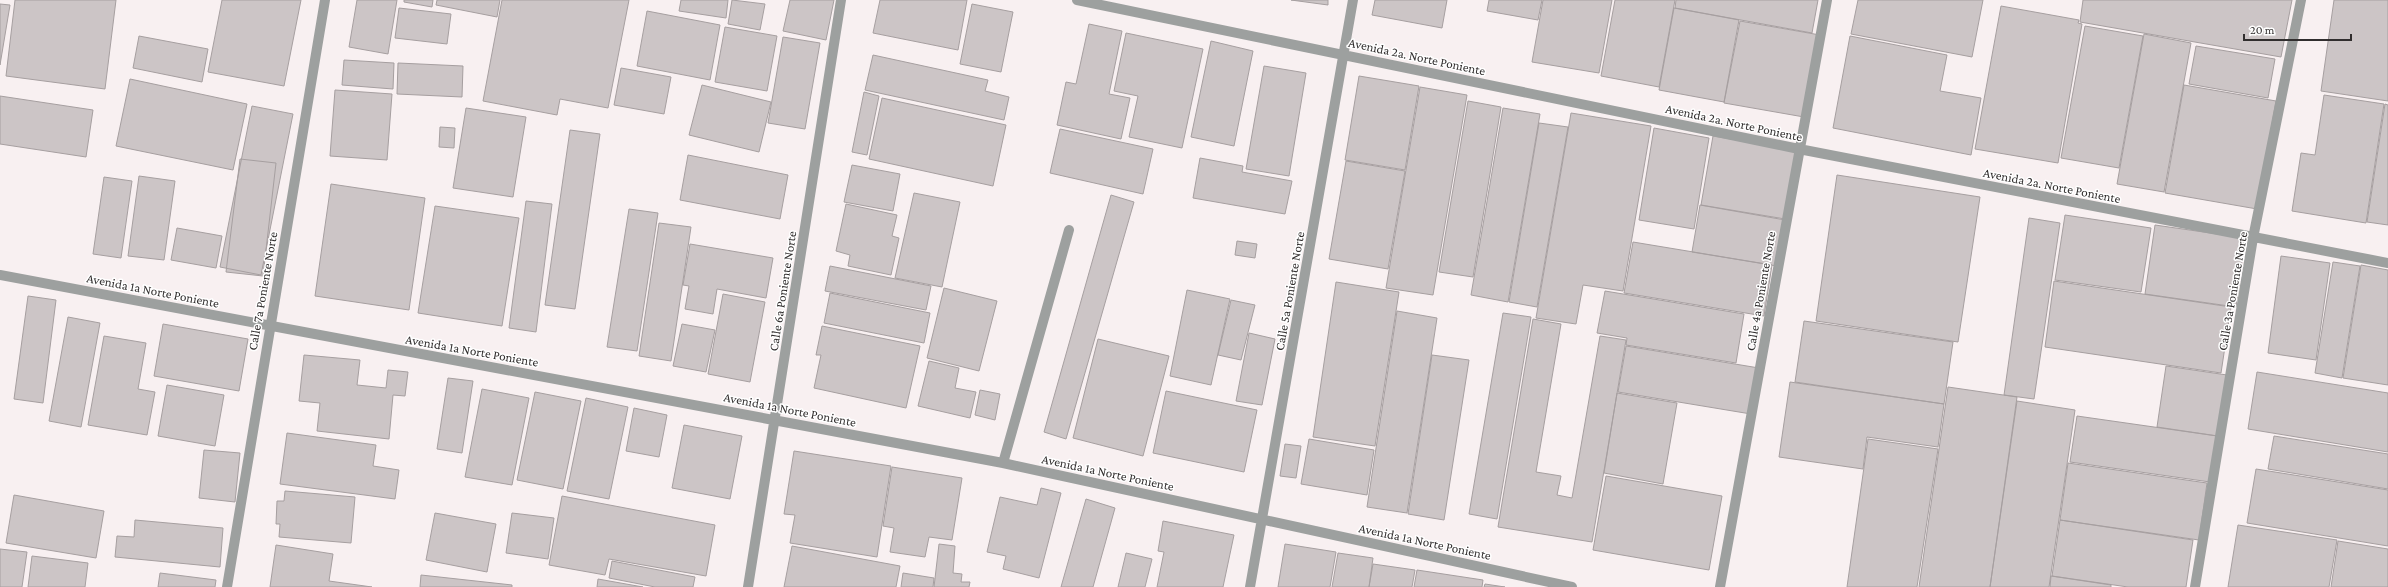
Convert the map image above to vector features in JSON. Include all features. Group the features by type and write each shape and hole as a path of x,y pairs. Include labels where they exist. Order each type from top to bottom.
{"street":[{"name":"Calle 7a Poniente Norte","path":"227,587 269,326 325,0"},
{"name":"Calle 6a Poniente Norte","path":"748,587 841,0"},
{"name":"Avenida 2a. Norte Poniente","path":"1077,0 1799,149 2388,263"},
{"name":"Calle 5a Poniente Norte","path":"1250,587 1353,0"},
{"name":"Calle 4a Poniente Norte","path":"1720,587 1827,0"},
{"name":"Calle 3a Poniente Norte","path":"2195,587 2253,238 2301,0"},
{"path":"1003,463 1069,230"},
{"name":"Avenida 1a Norte Poniente","path":"0,275 269,326 775,418 1003,463 1572,587"}],"building":[{"path":"15,0 116,0 105,89 6,76"},
{"path":"222,0 301,0 284,86 208,72"},
{"path":"357,0 397,0 388,54 349,47"},
{"path":"404,0 433,0 432,7 404,2"},
{"path":"437,0 500,0 497,17 436,5"},
{"path":"502,0 629,0 608,108 560,99 557,115 483,101"},
{"path":"681,0 728,0 726,18 679,11"},
{"path":"732,0 765,4 760,30 728,24"},
{"path":"790,0 834,0 826,40 783,31"},
{"path":"880,0 967,0 958,50 873,33"},
{"path":"1291,0 1328,0 1328,5"},
{"path":"1375,0 1447,0 1442,28 1372,15"},
{"path":"1489,0 1542,0 1538,20 1487,11"},
{"path":"1543,0 1612,0 1599,73 1532,62"},
{"path":"1615,0 1675,0 1659,87 1601,76"},
{"path":"1676,0 1818,0 1812,33 1675,8"},
{"path":"1858,0 1983,0 1972,57 1851,34"},
{"path":"2083,0 2292,0 2281,57 2080,22"},
{"path":"2334,0 2388,0 2388,101 2321,91"},
{"path":"0,4 10,5 0,65"},
{"path":"972,4 1013,12 1001,72 960,64"},
{"path":"2001,6 2079,20 2078,23 2082,24 2058,163 1975,149"},
{"path":"399,8 451,14 447,44 395,38"},
{"path":"1674,8 1739,20 1724,102 1659,90"},
{"path":"647,11 720,25 710,80 637,66"},
{"path":"1740,21 1820,35 1804,117 1724,103"},
{"path":"1089,24 1122,31 1109,94 1130,98 1121,139 1057,125 1066,82 1076,84"},
{"path":"2085,26 2143,36 2119,168 2061,158"},
{"path":"725,27 777,36 767,91 715,82"},
{"path":"1126,33 1203,49 1182,148 1129,137 1138,96 1114,91"},
{"path":"2144,34 2191,43 2164,192 2117,184"},
{"path":"139,36 208,49 202,82 133,68"},
{"path":"1850,36 1947,55 1940,91 1981,98 1971,155 1833,128"},
{"path":"783,37 820,43 805,129 768,123"},
{"path":"1211,41 1253,51 1234,146 1191,137"},
{"path":"2196,46 2275,59 2268,98 2189,84"},
{"path":"873,55 988,80 985,91 1009,97 1004,120 865,90"},
{"path":"344,60 394,63 393,89 342,85"},
{"path":"398,63 463,66 462,97 397,94"},
{"path":"1264,66 1306,73 1289,176 1246,169"},
{"path":"621,68 671,77 664,114 614,105"},
{"path":"1359,76 1419,86 1405,170 1345,160"},
{"path":"130,79 247,104 233,170 116,146"},
{"path":"702,85 771,102 759,152 689,135"},
{"path":"2184,85 2276,101 2257,209 2165,193"},
{"path":"1420,87 1467,95 1433,295 1386,288"},
{"path":"335,90 392,94 387,160 330,156"},
{"path":"864,92 879,96 867,155 852,152"},
{"path":"2324,95 2384,104 2366,223 2292,211 2301,153 2315,155"},
{"path":"0,96 93,110 86,157 0,144"},
{"path":"882,98 1006,125 993,186 869,159"},
{"path":"1468,101 1501,107 1473,277 1439,272"},
{"path":"2385,104 2388,105 2388,225 2367,222"},
{"path":"252,106 293,114 261,275 220,267"},
{"path":"466,108 526,117 513,197 453,188"},
{"path":"1503,108 1540,114 1508,302 1471,295"},
{"path":"1571,113 1651,126 1623,291 1583,285 1576,324 1536,318"},
{"path":"1539,123 1568,127 1537,307 1509,302"},
{"path":"440,127 455,128 454,148 439,147"},
{"path":"1654,128 1709,138 1694,229 1639,220"},
{"path":"1060,129 1153,149 1143,194 1050,173"},
{"path":"570,130 600,134 575,309 545,305"},
{"path":"1713,136 1796,150 1785,219 1701,205"},
{"path":"688,155 788,175 780,219 680,200"},
{"path":"1200,158 1243,166 1242,172 1292,181 1285,214 1193,198"},
{"path":"240,159 276,163 263,276 226,272"},
{"path":"1346,161 1405,171 1388,269 1329,259"},
{"path":"852,165 900,174 893,211 844,202"},
{"path":"1837,175 1980,197 1958,342 1816,321"},
{"path":"139,176 175,181 164,260 128,256"},
{"path":"104,177 132,181 121,258 93,254"},
{"path":"331,184 425,198 409,310 315,296"},
{"path":"914,193 960,202 942,287 895,278"},
{"path":"1111,195 1134,202 1066,439 1044,432"},
{"path":"526,201 552,204 536,332 509,328"},
{"path":"846,204 897,215 892,236 899,238 891,275 848,266 850,255 836,251"},
{"path":"1700,205 1785,220 1777,266 1692,252"},
{"path":"435,206 519,218 502,326 418,313"},
{"path":"629,209 658,213 637,351 607,347"},
{"path":"2065,215 2151,228 2141,292 2055,280"},
{"path":"2029,218 2060,223 2034,399 2004,395"},
{"path":"659,223 691,227 671,361 639,356"},
{"path":"2155,225 2245,238 2236,307 2145,294"},
{"path":"177,228 222,236 216,268 171,260"},
{"path":"1237,241 1257,244 1255,258 1235,255"},
{"path":"1633,242 1772,265 1764,316 1624,293"},
{"path":"690,244 773,258 766,298 717,289 713,314 685,309 689,286 683,285"},
{"path":"2281,256 2330,263 2316,360 2268,353"},
{"path":"2333,262 2360,266 2342,378 2315,373"},
{"path":"2361,265 2388,270 2388,385 2343,378"},
{"path":"830,266 931,286 926,310 825,291"},
{"path":"2054,281 2231,307 2221,373 2045,347"},
{"path":"1336,282 1399,292 1375,446 1313,437"},
{"path":"944,288 997,301 979,371 927,358"},
{"path":"1187,290 1230,299 1211,385 1170,376"},
{"path":"1605,291 1744,314 1736,363 1626,345 1627,338 1597,333"},
{"path":"830,293 930,313 924,343 824,323"},
{"path":"723,294 765,302 750,382 708,374"},
{"path":"28,296 56,300 43,403 14,399"},
{"path":"1231,300 1255,305 1241,360 1218,355"},
{"path":"1397,311 1437,318 1407,513 1367,507"},
{"path":"1503,313 1531,317 1497,519 1469,514"},
{"path":"68,317 100,323 81,427 49,421"},
{"path":"1533,319 1561,324 1536,472 1561,476 1557,495 1572,498 1600,336 1626,340 1592,542 1498,527"},
{"path":"1804,321 1953,342 1944,404 1795,382"},
{"path":"163,324 248,339 239,391 154,376"},
{"path":"682,324 715,330 706,372 673,366"},
{"path":"822,326 920,346 906,408 814,388 821,355 816,355"},
{"path":"1249,333 1275,339 1262,405 1236,401"},
{"path":"104,336 146,343 138,389 155,392 147,435 88,425"},
{"path":"1098,339 1169,356 1143,456 1073,438"},
{"path":"1626,346 1759,368 1751,414 1618,392"},
{"path":"304,355 360,360 357,385 386,388 388,370 408,372 405,396 393,395 389,439 317,431 320,403 299,401"},
{"path":"1432,355 1469,360 1444,520 1408,514"},
{"path":"929,361 959,368 955,388 976,392 970,418 918,406"},
{"path":"2166,366 2227,375 2218,436 2157,427"},
{"path":"2257,372 2388,393 2388,452 2248,429"},
{"path":"448,378 473,381 462,453 437,449"},
{"path":"1790,382 1944,404 1938,447 1867,437 1863,469 1779,457"},
{"path":"167,385 224,395 215,446 158,436"},
{"path":"1948,387 2017,397 1990,587 1919,587"},
{"path":"482,389 529,398 512,485 465,477"},
{"path":"980,390 1000,394 995,420 975,415"},
{"path":"1166,391 1257,410 1244,472 1153,453"},
{"path":"535,392 581,401 563,489 517,480"},
{"path":"1617,393 1677,403 1663,484 1604,473"},
{"path":"586,398 628,407 609,499 567,491"},
{"path":"2017,401 2075,410 2049,587 1990,587"},
{"path":"634,408 667,415 659,457 626,451"},
{"path":"2077,416 2217,436 2210,482 2070,462"},
{"path":"684,425 742,436 730,499 672,488"},
{"path":"287,433 376,445 373,466 399,470 395,499 280,484"},
{"path":"2274,436 2388,454 2388,489 2268,469"},
{"path":"1309,439 1374,450 1367,495 1301,484"},
{"path":"1868,439 1938,449 1917,587 1847,587"},
{"path":"1285,444 1301,446 1296,478 1280,476"},
{"path":"204,450 240,453 235,502 199,498"},
{"path":"794,451 891,466 877,557 790,543 795,515 784,514"},
{"path":"2068,463 2207,483 2199,540 2060,520"},
{"path":"892,467 962,478 952,540 929,537 925,557 890,552 894,528 883,526"},
{"path":"2256,469 2388,490 2388,546 2247,523"},
{"path":"1606,476 1722,496 1709,570 1593,550"},
{"path":"1041,488 1061,493 1039,578 1003,569 1006,556 987,552 1000,497 1037,505"},
{"path":"285,491 355,497 351,543 279,537 280,524 276,524 277,501 284,501"},
{"path":"14,495 104,511 96,558 6,543"},
{"path":"562,496 715,525 706,576 609,559 605,575 549,565"},
{"path":"1086,499 1115,508 1093,587 1061,587"},
{"path":"435,513 496,524 487,572 426,560"},
{"path":"512,513 554,518 548,559 506,553"},
{"path":"135,520 223,528 220,567 115,557 117,536 134,537"},
{"path":"2060,520 2193,540 2186,587 2128,587 2052,576"},
{"path":"1163,521 1234,535 1223,587 1157,587 1164,552 1158,551"},
{"path":"2238,525 2337,540 2329,587 2228,587"},
{"path":"2338,541 2388,549 2388,587 2331,587"},
{"path":"939,544 955,546 953,573 962,574 961,582 970,582 969,587 934,587"},
{"path":"1285,544 1336,552 1330,587 1278,587"},
{"path":"276,545 333,554 329,581 372,587 270,587"},
{"path":"792,546 900,566 896,587 784,587"},
{"path":"0,549 27,552 22,587 0,587"},
{"path":"1126,553 1152,559 1145,587 1118,587"},
{"path":"1338,553 1373,558 1369,587 1332,587"},
{"path":"32,556 88,563 85,587 28,587"},
{"path":"612,561 695,577 693,587 655,587 609,578"},
{"path":"1373,564 1415,570 1412,587 1369,587"},
{"path":"1417,570 1483,580 1482,587 1414,587"},
{"path":"160,573 216,580 215,587 158,587"},
{"path":"903,573 934,578 933,587 901,587"},
{"path":"421,575 512,585 512,587 420,587"},
{"path":"2051,576 2111,585 2111,587 2050,587"},
{"path":"598,579 643,587 597,587"},
{"path":"1485,584 1505,587 1484,587"}]}
